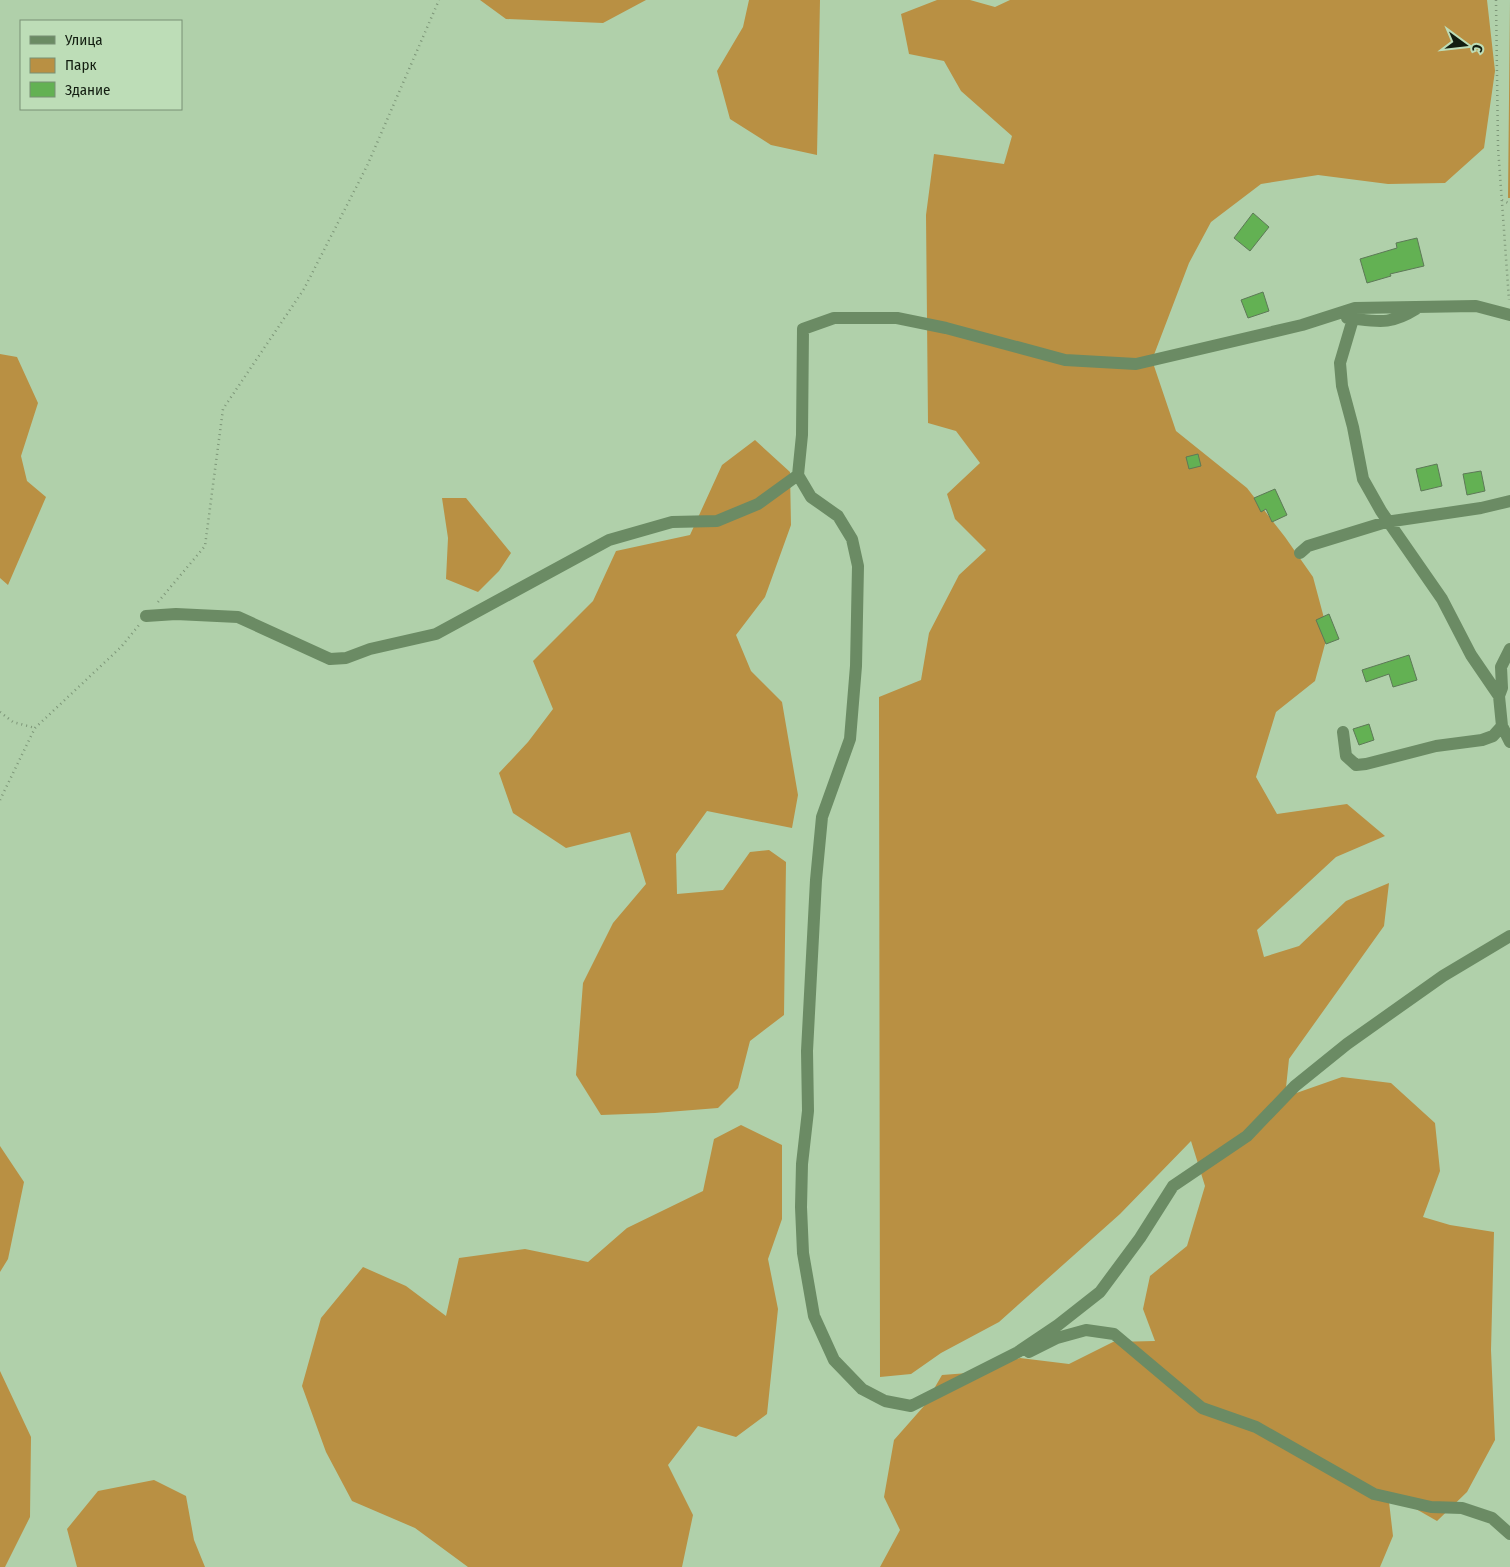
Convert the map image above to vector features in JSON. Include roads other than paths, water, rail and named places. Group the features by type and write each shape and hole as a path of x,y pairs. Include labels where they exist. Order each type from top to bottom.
{"lane":[{"path":"1510,315 1476,306 1355,308 1327,317 1136,364 1064,360 946,328 897,318 834,318 803,329 802,435 798,475 811,497 838,516 852,539 858,566 856,666 850,739 822,817 811,956 807,1051 808,1111 802,1164 803,1253 814,1316 834,1360 862,1389 885,1401 911,1406 1006,1358 1058,1325 1100,1292 1140,1238 1173,1186 1247,1136 1295,1086 1347,1044 1443,976 1510,936"},
{"path":"1327,317 1381,323 1400,318 1417,308"},
{"path":"1353,319 1340,363 1342,386 1353,427 1363,479 1442,599 1471,655 1499,696"},
{"path":"146,616 176,614 238,618 330,659 346,658 370,649 436,634 609,540 672,522 717,521 758,504 798,475"},
{"path":"1300,553 1308,546 1389,521 1480,508 1510,501"},
{"path":"1510,649 1501,667 1502,688 1499,696 1502,726 1510,742"},
{"path":"1343,732 1346,756 1356,765 1361,765 1436,746 1482,740 1493,736 1502,726"},
{"path":"1006,1358 1025,1354 1057,1338 1086,1330 1114,1334 1202,1408 1256,1427 1374,1494 1431,1507 1462,1508 1492,1518 1510,1534"}]}
